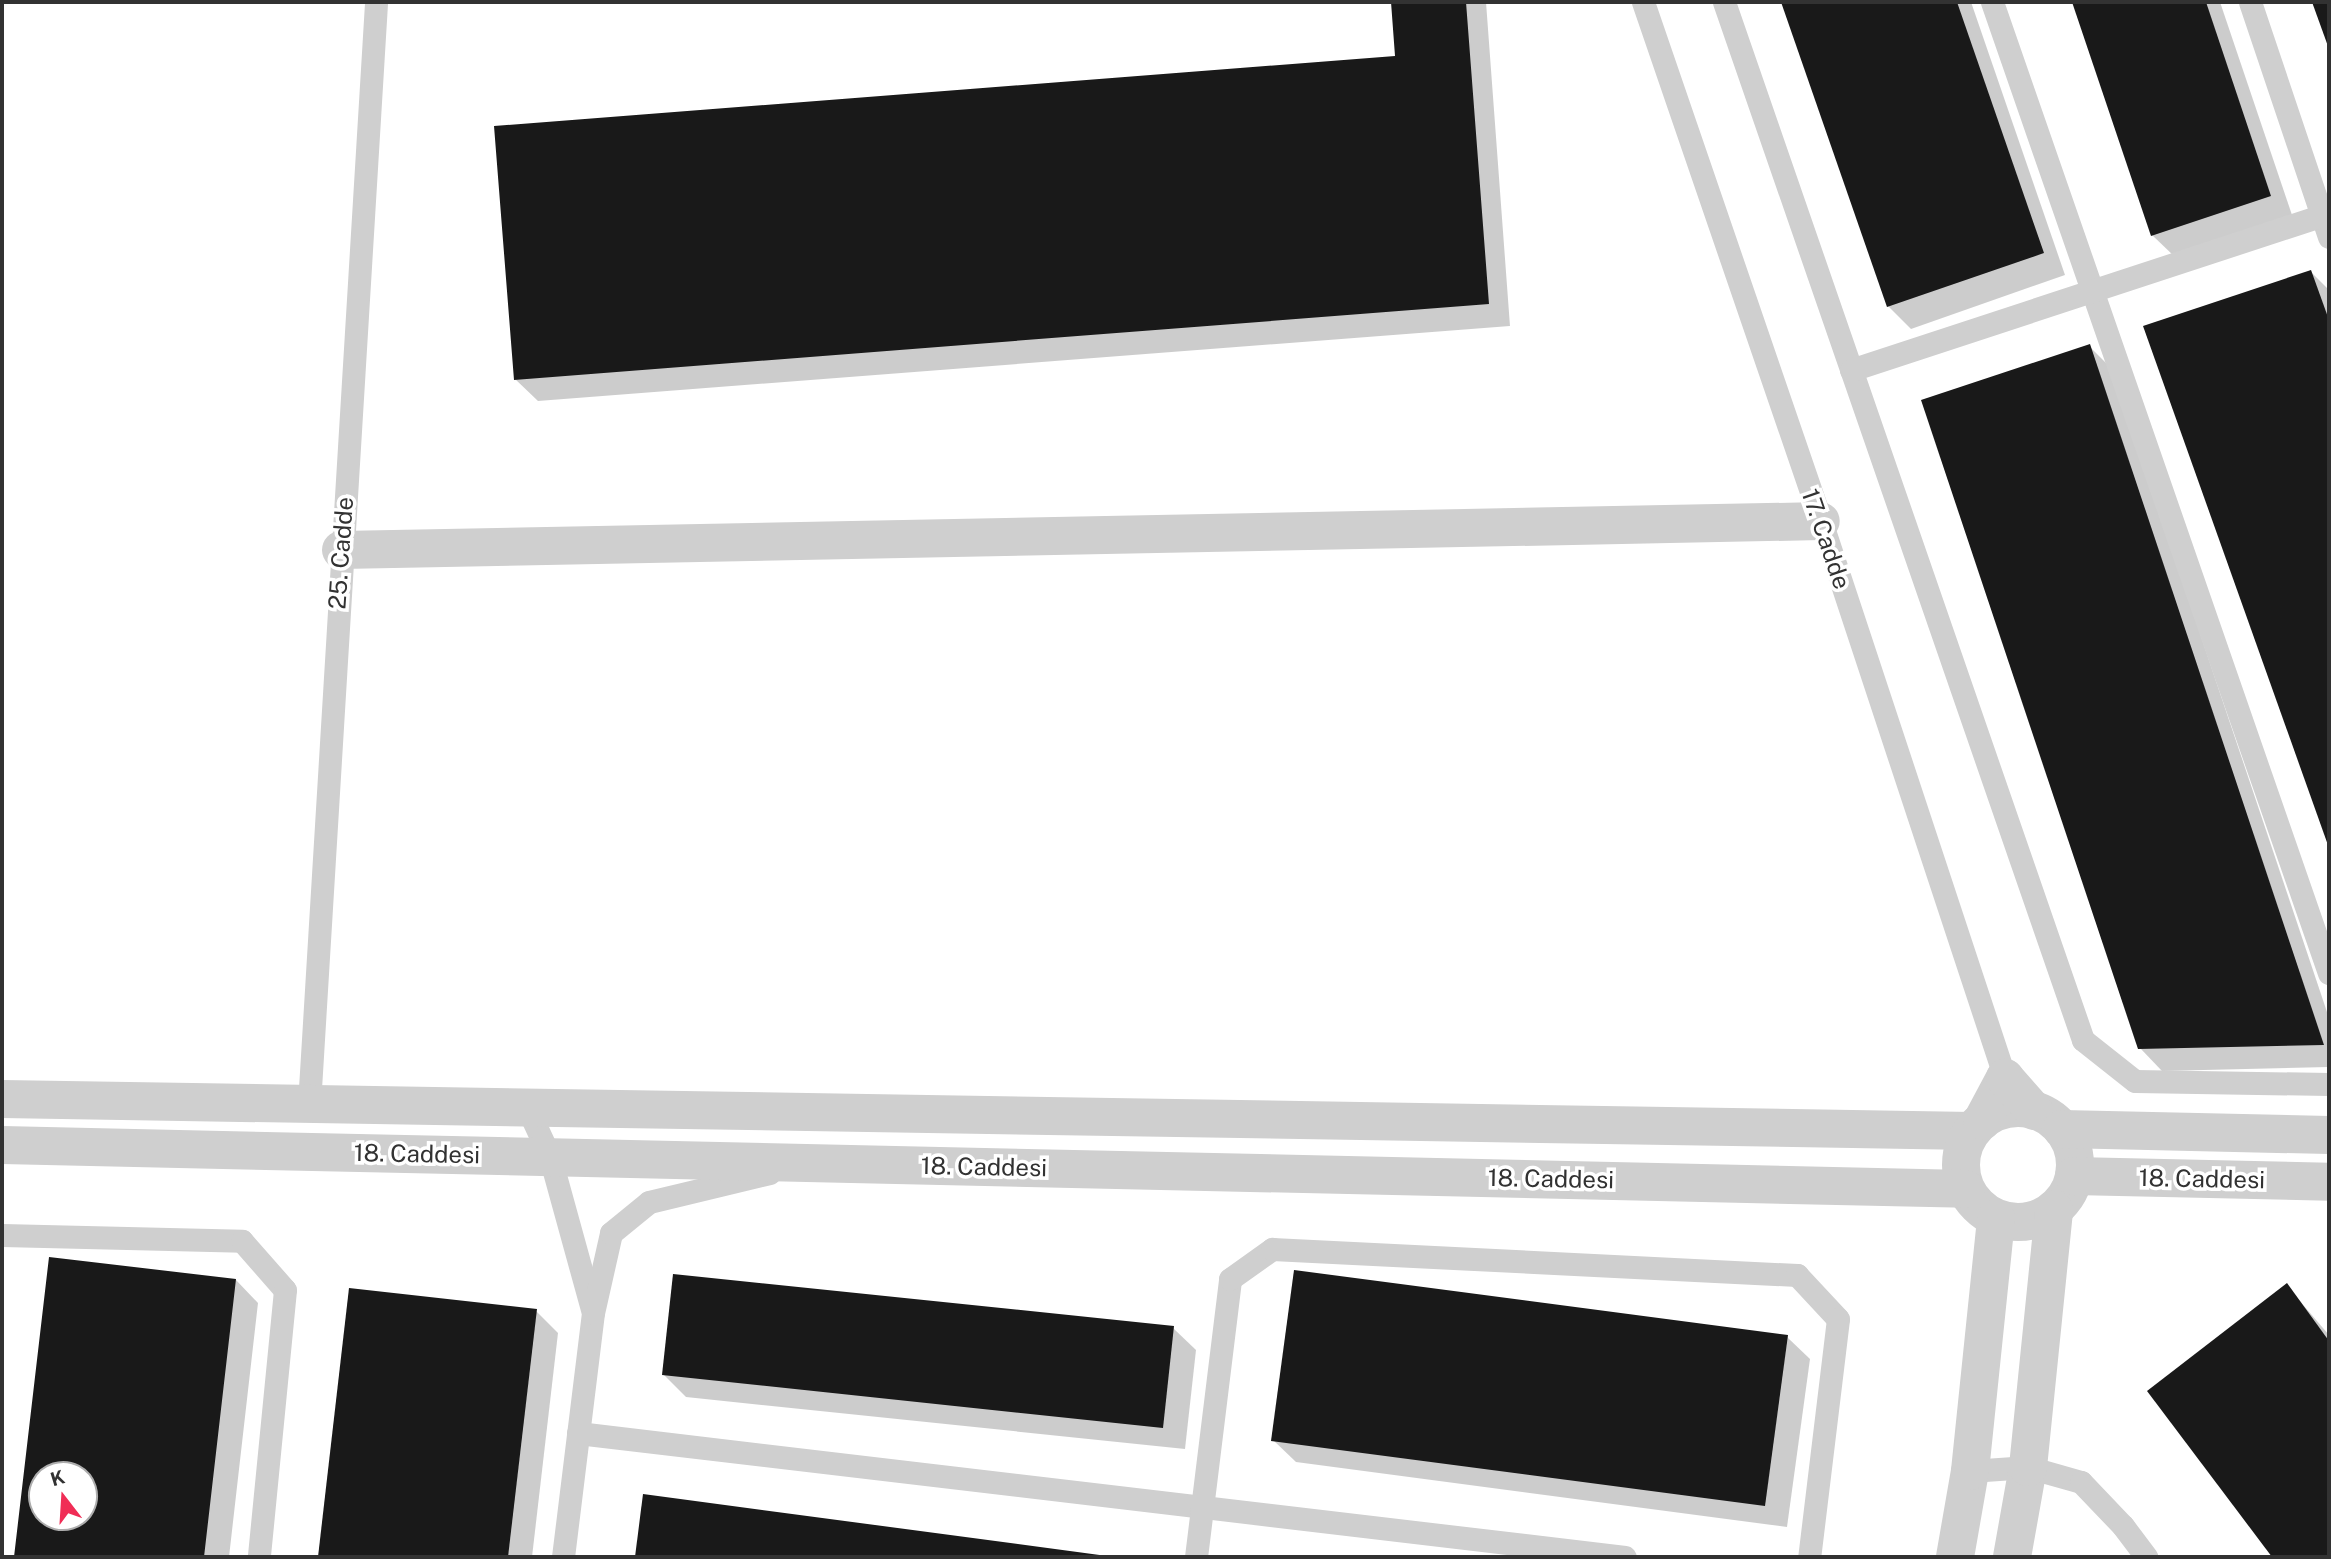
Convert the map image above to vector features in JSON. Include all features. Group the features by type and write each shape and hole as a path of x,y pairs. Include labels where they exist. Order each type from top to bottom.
{"street":[{"path":"341,550 1821,521"},
{"path":"2005,1078 2048,1120 2074,1159 2074,1176 2063,1200 2054,1209 2026,1222 1996,1218 1973,1201 1966,1189 1961,1159 2005,1078"},
{"path":"2,1099 1977,1126 1998,1112 2016,1108 2048,1120 2329,1135"},
{"name":"18. Caddesi","path":"2,1145 1966,1189"},
{"name":"18. Caddesi","path":"2074,1176 2329,1182"},
{"path":"2012,1557 2028,1467 2054,1209"},
{"path":"1955,1557 1970,1471 1996,1218"}],"lane":[{"name":"25. Cadde","path":"309,1105 376,2"},
{"name":"17. Cadde","path":"1643,2 1821,521 2005,1078"},
{"path":"1724,2 2083,1040 2135,1081 2329,1084"},
{"path":"1992,2 2329,974"},
{"path":"2250,2 2325,214 2329,237"},
{"path":"1851,370 2325,214"},
{"path":"526,1105 550,1157 593,1313"},
{"path":"563,1557 593,1313 611,1233 649,1202 814,1163"},
{"path":"2,1238 242,1241 285,1290 259,1557"},
{"path":"1196,1557 1230,1279 1272,1249 1797,1275 1838,1319 1809,1557"},
{"path":"578,1433 1625,1557"},
{"path":"1970,1471 2028,1467 2081,1482 2123,1526 2146,1557"}],"building":[{"path":"1391,2 1466,2 1489,304 514,380 494,126 1395,56"},
{"path":"1781,2 1957,2 2044,253 1887,307"},
{"path":"2072,2 2206,2 2271,196 2151,236"},
{"path":"2312,2 2329,2 2329,49"},
{"path":"2311,270 2329,320 2329,848 2143,326"},
{"path":"2090,344 2324,1045 2138,1049 1921,400"},
{"path":"49,1257 236,1279 204,1557 14,1557"},
{"path":"1294,1270 1788,1335 1765,1506 1271,1441"},
{"path":"673,1274 1174,1326 1163,1428 662,1375"},
{"path":"2287,1283 2329,1341 2329,1557 2272,1557 2147,1391"},
{"path":"349,1288 537,1309 508,1557 318,1557"},
{"path":"643,1494 1107,1556 1107,1557 635,1557"}]}
